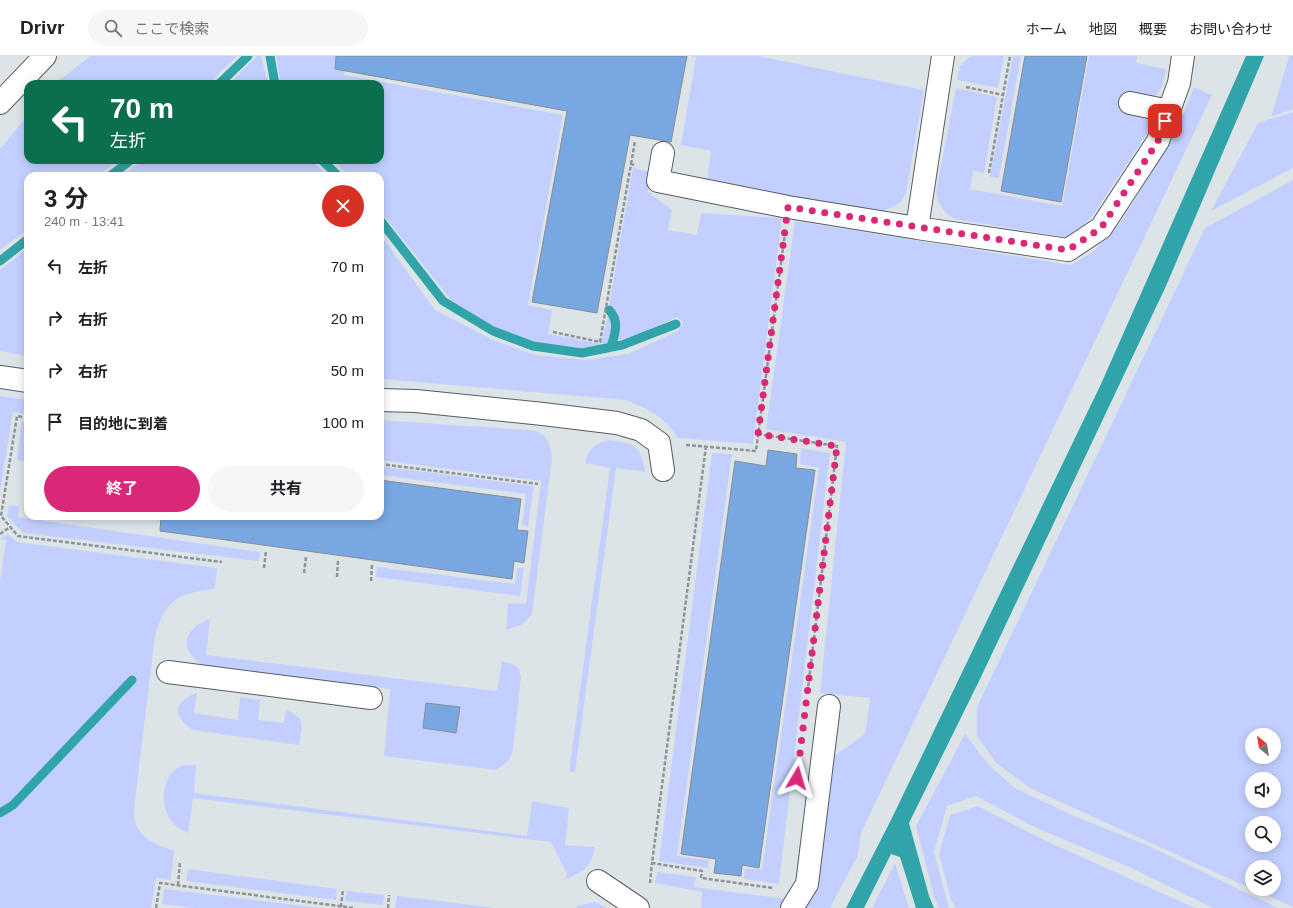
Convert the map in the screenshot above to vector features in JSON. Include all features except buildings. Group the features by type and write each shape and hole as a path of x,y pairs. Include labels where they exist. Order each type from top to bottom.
{"lane":[{"path":"0,103 45,56"},
{"path":"917,228 943,56"},
{"path":"662,162 658,181 788,207 1068,250 1101,228 1158,141 1179,83 1182,56"},
{"path":"1130,102 1169,111"},
{"path":"0,377 24,380"},
{"path":"384,400 535,413 617,423 642,430 659,443 663,470"},
{"path":"168,672 371,698"},
{"path":"792,908 807,884 829,706"},
{"path":"598,881 638,908"}],"path":[{"path":"989,173 1010,56"},
{"path":"960,86 1003,95"},
{"path":"553,332 600,342 635,141"},
{"path":"631,164 662,162"},
{"path":"683,444 756,450 788,207"},
{"path":"24,417 17,416 1,516 18,536 222,562"},
{"path":"758,434 837,446 808,692"},
{"path":"706,446 652,863 702,871 701,878 776,888"},
{"path":"384,465 538,484"},
{"path":"0,534 10,527"},
{"path":"264,568 266,551"},
{"path":"304,573 306,557"},
{"path":"336,577 338,561"},
{"path":"371,581 372,565"},
{"path":"178,885 180,862"},
{"path":"156,908 160,883 354,908"},
{"path":"341,907 343,890"},
{"path":"388,908 389,895"}],"shaded area":[{"path":"90,56 237,56 212,80 60,80"},
{"path":"257,56 261,56 267,80 233,80"},
{"path":"276,56 345,56 348,57 344,75 371,80 280,80"},
{"path":"690,56 758,56 924,90 906,193 900,203 882,212 707,182 711,151 681,145 696,57"},
{"path":"970,56 1004,56 998,88 957,80 960,66"},
{"path":"1013,56 1021,56 999,178 990,177"},
{"path":"1089,56 1137,56 1136,63 1166,69 1162,87 1154,98 1145,117 1150,120 1152,126 1093,215 1082,227 1068,238 955,219 947,214 938,201 936,192 956,88 997,97 984,173 973,171 970,189 1062,206"},
{"path":"1246,56 1264,56 1166,286 980,679 909,823 929,896 934,908 916,908 900,857 891,854 864,908 846,908 891,820 1101,384"},
{"path":"1289,56 1293,56 1293,109 1271,117"},
{"path":"384,82 563,115 528,305 552,310 548,334 601,344 608,315 612,323 612,334 608,345 581,350 534,343 495,329 451,300 384,216 384,172 345,172 337,164 384,164"},
{"path":"1194,87 1212,95 861,833 858,855 830,908 804,908 816,885 834,756 865,734 870,698 820,693 846,442 766,429 795,221 1071,265 1094,251 1122,220 1175,135"},
{"path":"1293,112 1293,168 1211,211 1258,123"},
{"path":"24,120 24,164 113,164 102,172 24,172 24,232 0,250 0,149"},
{"path":"138,164 315,164 324,172 128,172"},
{"path":"633,168 652,172 648,192 672,210 668,230 697,235 701,213 782,218 753,444 678,438 673,430 655,414 626,400 384,379 384,239 435,310 495,341 536,355 586,360 628,354 678,331 683,322 676,317 649,331 616,341 619,326 615,312 609,304"},
{"path":"1293,180 1293,907 1269,896 1281,896 1281,860 1245,860 1245,886 1032,789 996,763 977,736 977,707 1205,228"},
{"path":"24,251 24,355 0,351 0,270"},
{"path":"0,396 24,399 24,413 13,412 0,491"},
{"path":"384,420 529,430 540,433 549,443 552,459 532,614 521,625 506,630 508,603 526,604 541,481 384,461"},
{"path":"22,421 24,421 24,461 17,460"},
{"path":"608,440 624,442 635,447 641,456 645,472 616,468 575,772 569,772 610,468 585,463 592,448 599,443"},
{"path":"801,448 830,453 779,884 744,879 745,868 762,870 819,468 800,464"},
{"path":"712,453 732,454 677,856 709,860 708,868 659,861"},
{"path":"384,467 534,486 528,527 522,525 526,494 384,476"},
{"path":"9,505 19,506 18,517 24,518 24,520 39,520 260,552 259,561 23,533 7,516"},
{"path":"8,534 17,542 217,568 215,589 191,593 175,600 164,614 155,636 134,816 135,822 142,834 152,842 174,850 171,880 156,878 151,908 0,908 0,582 6,540 0,539"},
{"path":"377,567 515,584 517,568 524,568 520,596 376,577"},
{"path":"210,619 206,655 497,691 502,661 512,664 519,668 521,677 513,750 509,760 497,770 384,756 390,689 205,667 191,655 187,641 193,629 200,623"},
{"path":"197,693 194,713 238,720 240,697 260,700 258,720 284,723 286,709 300,718 302,728 299,745 193,730 181,720 178,715 178,710 179,705 183,701"},
{"path":"965,734 988,764 1015,788 1074,816 1147,845 1245,892 1245,896 1253,896 1278,908 1213,908 1131,868 1032,826 976,796 947,806 934,852 949,908 939,908 934,897 916,826"},
{"path":"182,765 196,765 194,793 527,836 532,801 569,808 565,845 595,847 594,853 586,868 566,879 567,874 551,842 193,798 188,833 175,825 167,815 164,801 165,787 170,775"},
{"path":"978,806 1042,839 1195,908 956,908 951,900 939,854 950,815"},
{"path":"895,863 909,908 872,908"},
{"path":"188,869 337,889 336,900 186,881"},
{"path":"657,872 696,877 694,887 786,899 780,908 701,908 702,892 655,883"},
{"path":"164,889 321,908 194,908 162,904"},
{"path":"347,891 384,895 383,905 345,901"},
{"path":"397,896 496,908 395,908"},
{"path":"595,902 607,908 577,908 577,906"}],"waterway":[{"path":"223,80 248,56"},
{"path":"270,56 274,80"},
{"path":"115,172 126,164"},
{"path":"326,164 334,172"},
{"path":"384,225 443,301 493,331 533,346 582,353 622,345 676,324"},
{"path":"0,261 24,242"},
{"path":"609,310 616,323 611,347"},
{"path":"0,813 13,805 132,680"}],"route":[{"path":"797,778 837,446 758,434 788,207 1068,250 1101,228 1158,141 1165,121"}]}
